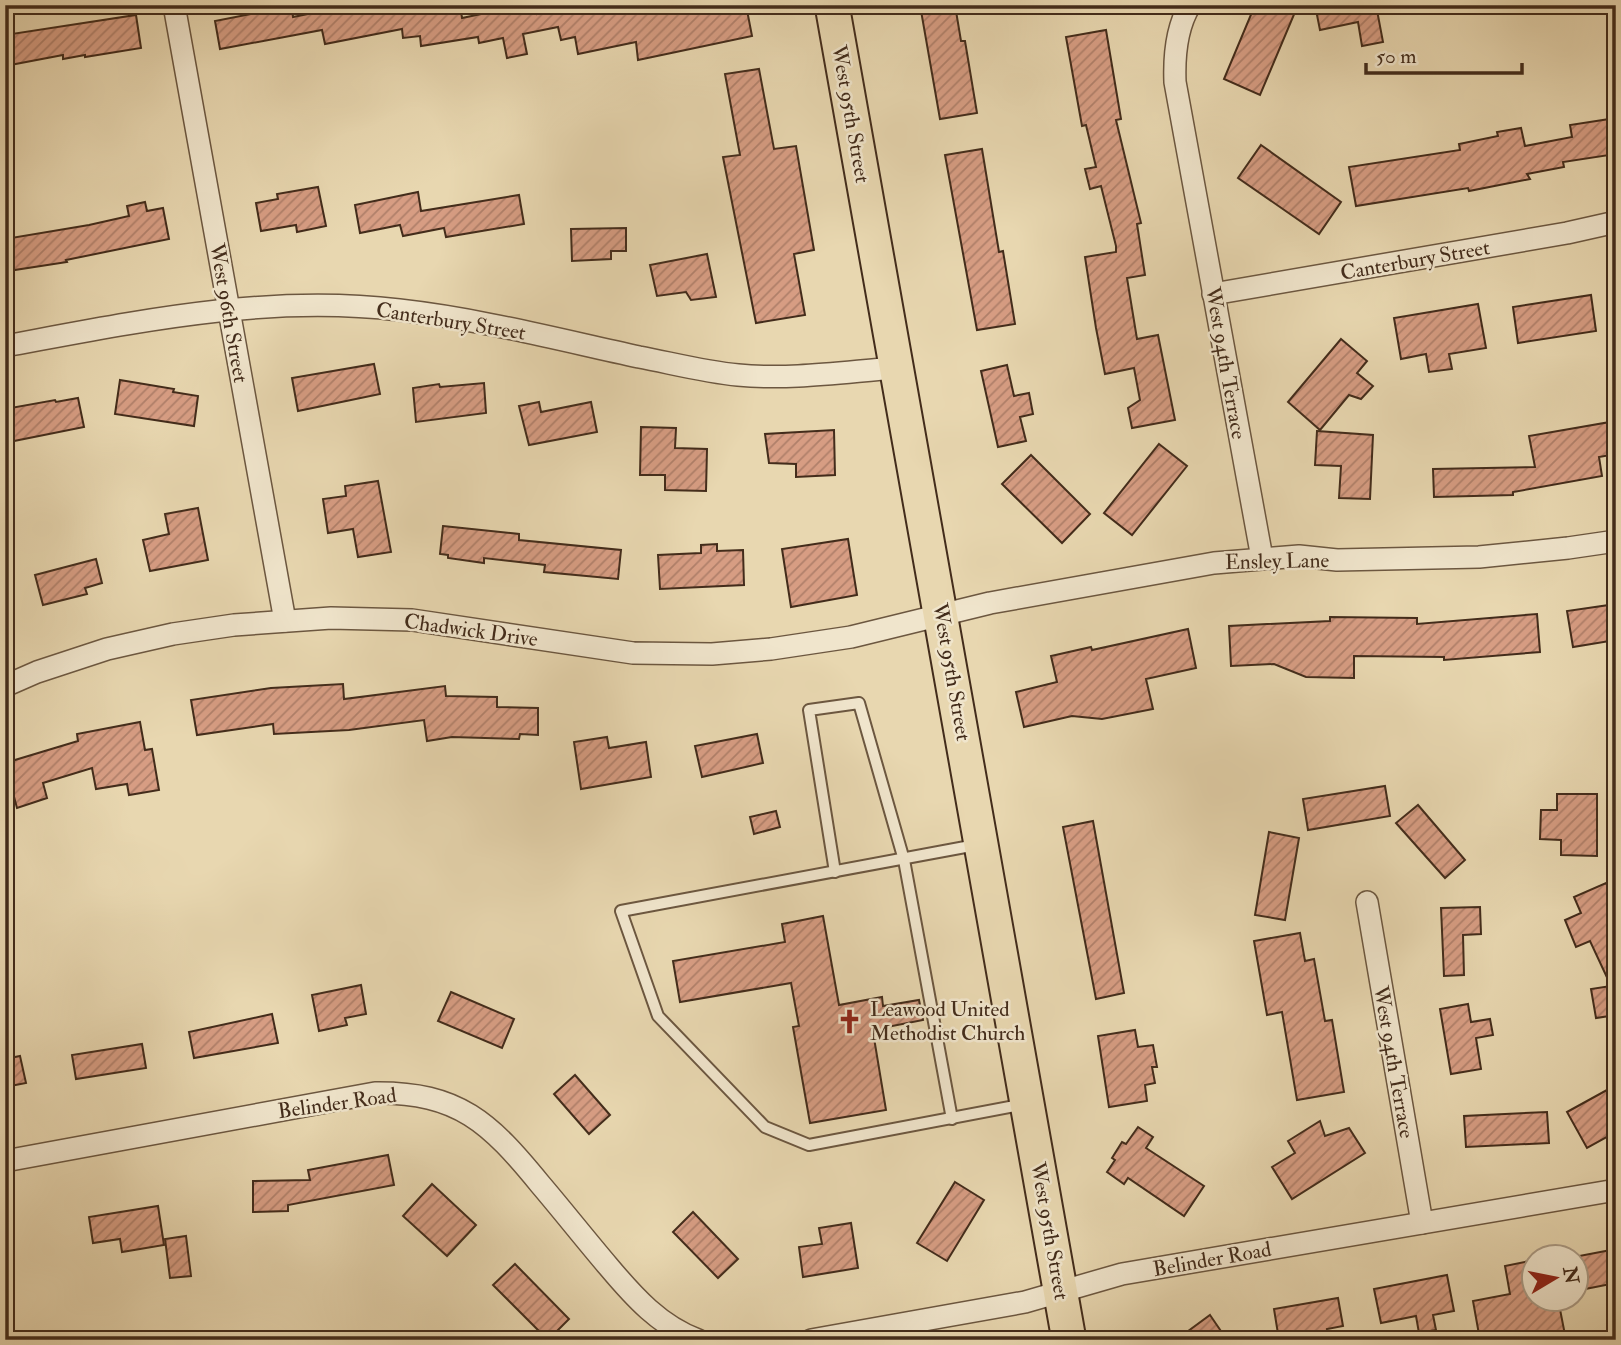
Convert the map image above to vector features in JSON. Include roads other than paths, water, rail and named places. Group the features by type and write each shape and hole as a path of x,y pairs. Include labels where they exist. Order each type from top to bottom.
{"main road":[{"name":"West 95th Street","path":"832,5 1069,1340"}],"street":[{"name":"West 96th Street","path":"174,5 285,621"},
{"name":"West 94th Terrace","path":"1190,5 1185,13 1174,54 1175,82 1262,558"},
{"name":"Canterbury Street","path":"1213,293 1554,236 1616,222"},
{"name":"Canterbury Street","path":"5,346 186,313 292,304 399,310 469,321 735,374 782,378 896,368"},
{"name":"Ensley Lane","path":"942,614 1200,565 1262,558 1299,556 1337,560 1479,557 1616,541"},
{"name":"Chadwick Drive","path":"5,686 37,672 107,649 173,634 285,621 331,618 412,620 633,653 712,654 771,649 851,637 942,614"},
{"name":"West 94th Terrace","path":"1367,902 1422,1223"},
{"name":"Belinder Road","path":"5,1161 375,1093 403,1093 433,1098 480,1119 508,1146 631,1294 665,1324 698,1340"},
{"name":"Belinder Road","path":"811,1340 1025,1301 1122,1274 1616,1190"}],"lane":[{"path":"835,872 809,710 859,703 904,860 952,1119"},
{"path":"982,844 621,911 659,1016 765,1127 809,1145 1028,1104"}],"place":[{"name":"Leawood United Methodist Church","path":"850,1021"}]}
